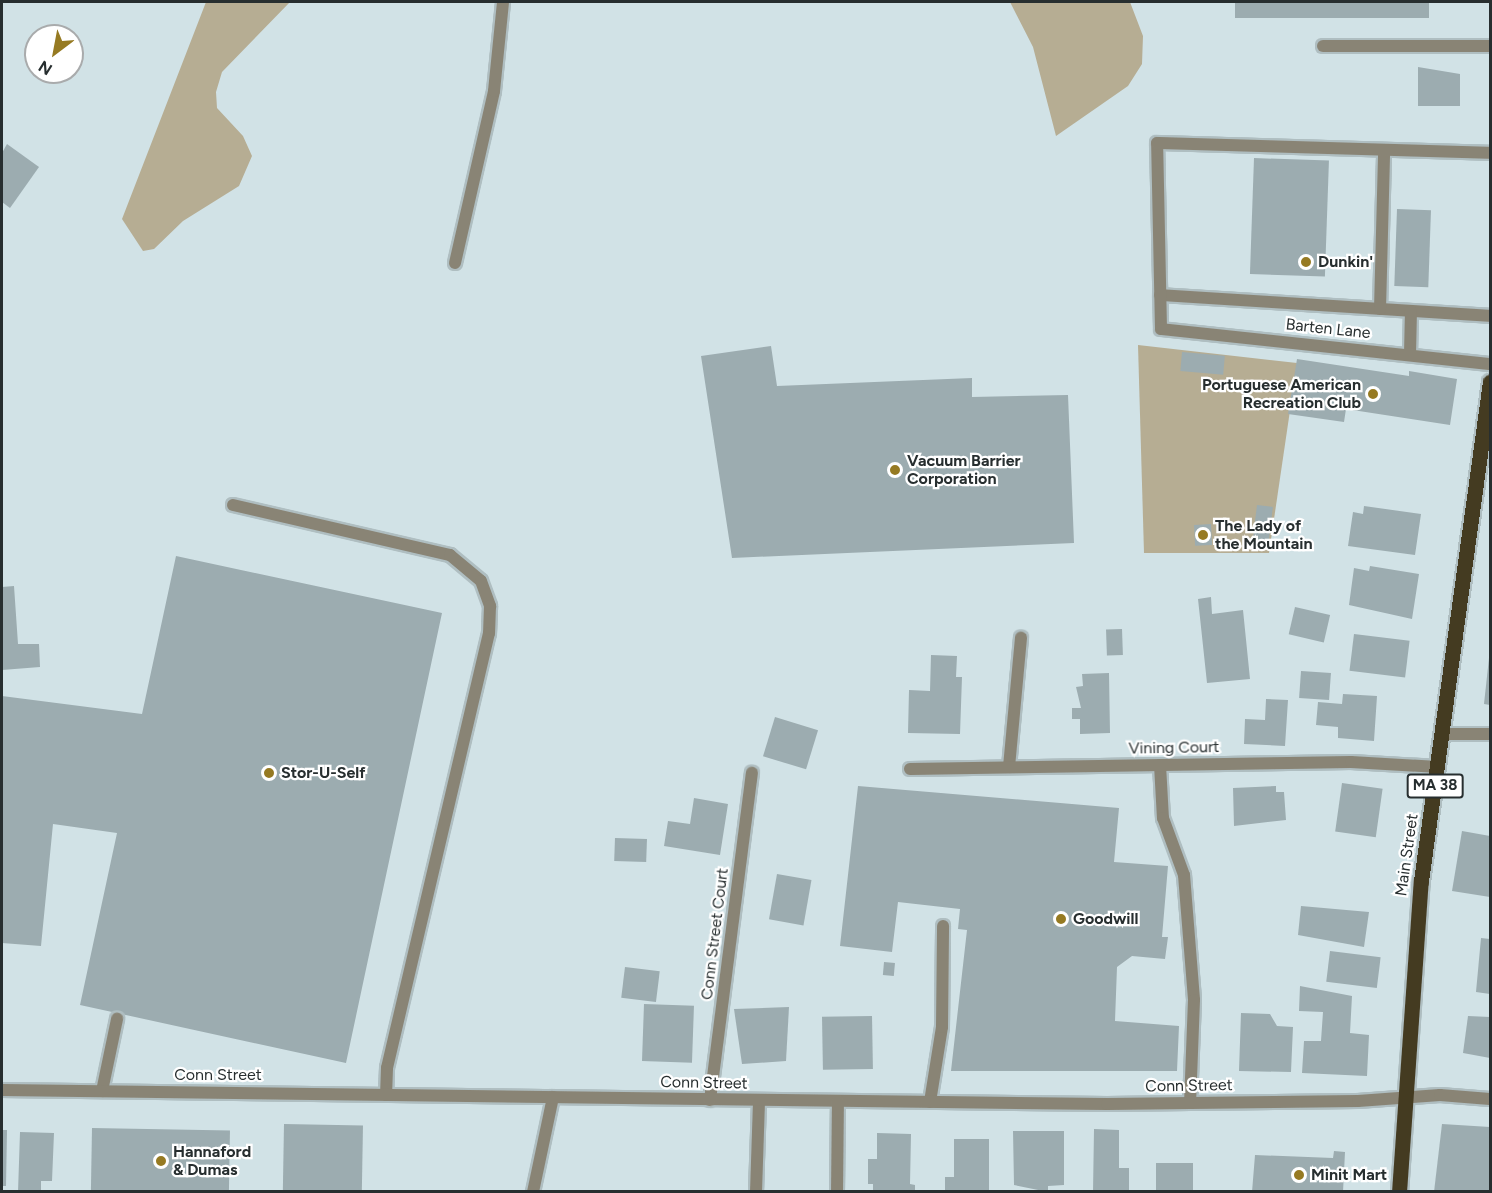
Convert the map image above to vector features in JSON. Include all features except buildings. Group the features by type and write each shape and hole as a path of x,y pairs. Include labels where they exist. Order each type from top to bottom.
{"main road":[{"name":"Main Street","path":"1399,1191 1415,934 1491,382"}],"street":[{"path":"455,263 494,91 503,2"},
{"path":"1323,46 1491,46"},
{"path":"1491,153 1157,143 1160,295 1491,316"},
{"path":"1380,309 1383,151"},
{"name":"Barten Lane","path":"1160,295 1161,328 1491,364"},
{"path":"1410,354 1411,311"},
{"path":"232,505 450,555 481,581 490,606 489,633 387,1068 386,1095"},
{"path":"1010,767 1021,638"},
{"path":"1443,734 1491,735"},
{"name":"Vining Court","path":"910,769 1351,762 1438,767"},
{"path":"1160,765 1162,810 1183,870 1186,898 1194,1000 1190,1103"},
{"name":"Conn Street Court","path":"710,1100 752,773"},
{"path":"930,1102 942,1028 943,926"},
{"path":"102,1091 117,1019"},
{"name":"Conn Street","path":"2,1090 759,1101 1190,1103 1448,1095 1491,1100"},
{"path":"533,1191 553,1097"},
{"path":"756,1191 759,1101"},
{"path":"837,1191 838,1101"}],"shaded area":[{"path":"206,2 290,2 222,72 216,92 217,108 243,136 252,156 239,186 183,221 154,249 143,251 122,219"},
{"path":"1010,2 1130,2 1143,36 1142,64 1128,86 1056,136 1033,47"},
{"path":"1138,345 1297,363 1269,553 1144,553"}],"place":[{"name":"Dunkin'","path":"1306,262"},
{"name":"Portuguese American Recreation Club","path":"1373,394"},
{"name":"Vacuum Barrier Corporation","path":"895,470"},
{"name":"The Lady of the Mountain","path":"1203,535"},
{"name":"Stor-U-Self","path":"269,773"},
{"name":"Goodwill","path":"1061,919"},
{"name":"Hannaford & Dumas","path":"161,1161"},
{"name":"Minit Mart","path":"1299,1175"}]}
